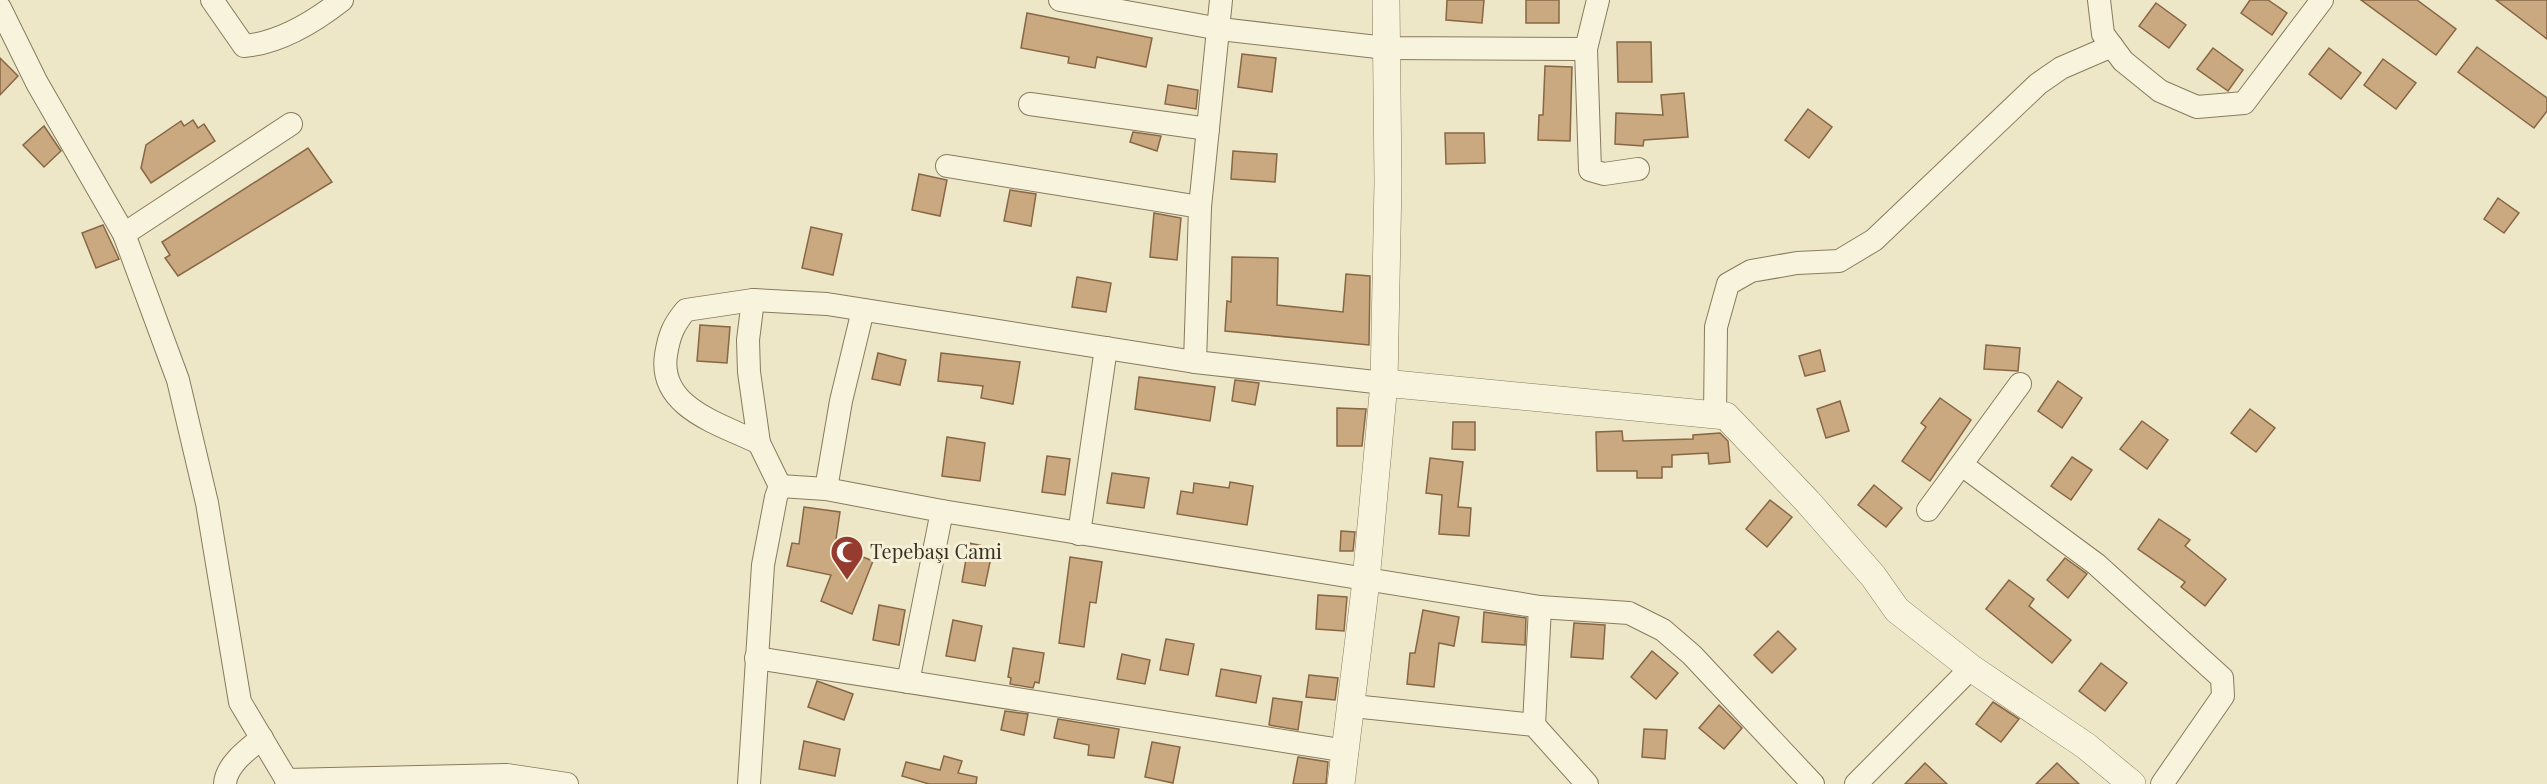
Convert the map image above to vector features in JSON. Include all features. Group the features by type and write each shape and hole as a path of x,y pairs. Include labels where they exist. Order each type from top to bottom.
{"street":[{"path":"212,0 244,46 262,45 320,18 342,0"},
{"path":"1060,0 1220,28 1386,48 1586,49"},
{"path":"1195,362 1200,207 1220,28 1221,0"},
{"path":"1341,784 1353,706 1384,383 1388,182 1386,0"},
{"path":"1598,0 1586,49 1590,170 1604,174 1638,169"},
{"path":"2099,0 2103,34 2123,61 2160,91 2197,107 2244,103 2322,0"},
{"path":"4,7 37,84 124,234 178,380 207,503 240,702 288,782 507,775 567,784"},
{"path":"1715,416 1716,327 1728,284 1751,271 1797,263 1839,261 1874,240 2038,84 2061,68 2112,46"},
{"path":"1030,104 1208,129"},
{"path":"124,234 291,124"},
{"path":"947,165 1200,207"},
{"path":"749,784 763,565 780,486 759,443 749,372 748,340 753,300"},
{"path":"759,443 682,404 671,391 665,366 669,335 686,310 753,300 827,304 1195,362 1726,416 1746,435 1873,576 1897,610 1971,668 2086,747 2132,784"},
{"path":"826,489 841,401 863,310"},
{"path":"1079,534 1106,348"},
{"path":"1928,510 2020,384"},
{"path":"1962,465 2096,564 2222,678 2223,696 2162,784"},
{"path":"780,486 826,489 1079,534 1540,608 1629,612 1663,630 1692,655 1813,784"},
{"path":"908,682 942,511"},
{"path":"1534,725 1540,608"},
{"path":"756,658 1347,751"},
{"path":"1856,784 1971,668"},
{"path":"1353,706 1534,725 1587,784"},
{"path":"225,784 225,777 246,751 262,738"}],"building":[{"path":"1447,0 1484,0 1482,23 1446,20"},
{"path":"1526,0 1559,0 1559,23 1526,23"},
{"path":"2250,0 2268,0 2287,13 2272,35 2241,13"},
{"path":"2361,0 2417,0 2456,29 2436,55"},
{"path":"2496,0 2547,0 2547,39"},
{"path":"2156,3 2186,25 2169,48 2139,26"},
{"path":"1027,13 1152,38 1146,67 1097,57 1095,68 1068,63 1069,57 1021,48"},
{"path":"1617,42 1651,42 1652,82 1618,82"},
{"path":"2477,47 2547,98 2547,111 2534,128 2458,72"},
{"path":"2213,48 2243,70 2228,91 2197,69"},
{"path":"2329,48 2361,73 2341,99 2309,74"},
{"path":"1242,54 1276,58 1272,92 1238,87"},
{"path":"0,58 18,76 0,95"},
{"path":"2383,59 2416,83 2396,109 2364,85"},
{"path":"1545,66 1572,67 1570,141 1538,140 1539,115 1543,115"},
{"path":"1168,85 1198,90 1196,109 1165,104"},
{"path":"1684,93 1688,137 1644,140 1643,146 1615,144 1616,113 1663,115 1661,95"},
{"path":"1808,109 1832,127 1809,158 1785,140"},
{"path":"193,120 198,128 204,124 215,141 151,183 141,168 146,145 181,121 184,126"},
{"path":"44,126 61,151 44,167 23,145"},
{"path":"1133,132 1161,136 1157,151 1130,142"},
{"path":"1445,133 1484,133 1485,163 1446,164"},
{"path":"308,148 332,182 178,276 165,258 170,255 162,242"},
{"path":"1233,151 1277,154 1275,182 1231,179"},
{"path":"919,174 947,180 940,216 912,210"},
{"path":"1010,190 1036,194 1031,226 1004,221"},
{"path":"2498,198 2519,213 2504,233 2484,219"},
{"path":"1154,213 1181,218 1177,260 1150,257"},
{"path":"103,225 119,259 96,268 82,233"},
{"path":"811,227 842,234 833,275 802,268"},
{"path":"1232,257 1278,258 1277,305 1343,312 1346,274 1370,276 1369,345 1225,331 1227,301 1231,302"},
{"path":"1077,277 1111,283 1106,312 1072,307"},
{"path":"700,325 730,327 727,363 697,361"},
{"path":"1986,345 2020,348 2018,371 1984,369"},
{"path":"1820,350 1825,371 1805,376 1799,356"},
{"path":"878,353 906,360 900,385 872,379"},
{"path":"941,353 1020,362 1013,404 981,398 983,386 938,381"},
{"path":"1139,377 1215,387 1210,421 1135,409"},
{"path":"1235,380 1259,383 1255,405 1232,401"},
{"path":"2058,381 2082,398 2062,428 2038,411"},
{"path":"1940,398 1971,420 1930,481 1902,461 1926,427 1921,423"},
{"path":"1840,401 1849,431 1826,438 1817,409"},
{"path":"1337,408 1366,409 1362,446 1337,446"},
{"path":"2250,409 2275,428 2256,452 2231,433"},
{"path":"2142,421 2168,440 2147,469 2120,449"},
{"path":"1453,422 1475,422 1475,450 1452,449"},
{"path":"1622,431 1623,441 1693,439 1693,435 1720,433 1728,441 1730,462 1709,464 1708,453 1672,455 1672,467 1662,467 1662,478 1637,478 1637,471 1597,471 1596,432"},
{"path":"947,437 985,443 980,481 942,476"},
{"path":"1047,456 1070,459 1065,495 1042,492"},
{"path":"2072,457 2092,470 2071,500 2051,486"},
{"path":"1430,458 1463,462 1458,507 1471,508 1469,536 1439,534 1442,495 1426,493"},
{"path":"1112,473 1149,478 1144,508 1107,503"},
{"path":"1230,482 1253,486 1247,525 1177,514 1181,491 1193,493 1194,483 1229,488"},
{"path":"1874,485 1902,508 1886,527 1858,505"},
{"path":"1770,500 1792,517 1767,547 1746,529"},
{"path":"804,507 840,512 835,546 873,561 852,614 821,601 831,575 787,566 792,543 799,544"},
{"path":"2159,519 2190,540 2185,546 2226,579 2205,606 2181,587 2185,582 2138,549"},
{"path":"1341,531 1355,532 1353,551 1340,551"},
{"path":"969,543 993,548 985,586 962,582"},
{"path":"1070,557 1102,562 1096,603 1090,602 1084,647 1059,643"},
{"path":"2065,558 2087,574 2068,598 2047,580"},
{"path":"2009,580 2034,599 2029,606 2071,640 2052,663 1986,609"},
{"path":"1318,595 1347,597 1344,631 1316,629"},
{"path":"879,605 905,610 899,645 873,640"},
{"path":"1423,610 1459,617 1454,646 1439,643 1434,687 1407,684 1410,653 1415,653"},
{"path":"1484,612 1526,618 1525,645 1482,642"},
{"path":"953,620 982,626 975,661 946,656"},
{"path":"1574,623 1605,625 1603,659 1571,657"},
{"path":"1778,631 1796,649 1772,673 1754,655"},
{"path":"1166,639 1194,644 1188,675 1160,670"},
{"path":"1013,648 1044,653 1039,683 1035,682 1033,688 1010,684 1011,678 1008,677"},
{"path":"1652,651 1678,673 1656,699 1631,677"},
{"path":"1122,654 1150,660 1145,684 1117,679"},
{"path":"2101,663 2127,683 2105,711 2079,691"},
{"path":"1221,669 1261,676 1256,703 1216,696"},
{"path":"1309,675 1338,678 1335,700 1306,697"},
{"path":"817,681 853,694 844,720 808,707"},
{"path":"1273,698 1302,702 1298,730 1269,725"},
{"path":"1993,702 2019,719 2001,742 1976,724"},
{"path":"1719,705 1742,728 1724,749 1699,728"},
{"path":"1005,711 1028,714 1024,735 1001,730"},
{"path":"1058,719 1119,729 1114,758 1088,755 1089,745 1054,738"},
{"path":"1644,729 1667,730 1665,759 1642,757"},
{"path":"804,741 840,749 835,776 799,769"},
{"path":"1152,742 1180,747 1173,783 1145,777"},
{"path":"944,756 962,761 958,773 977,777 976,784 929,784 902,776 906,762 940,770"},
{"path":"1298,757 1328,762 1326,784 1293,784"},
{"path":"1925,763 1947,784 1905,784"},
{"path":"2057,763 2079,784 2036,784"}],"place":[{"name":"Tepebaşı Cami","path":"847,581"}]}
